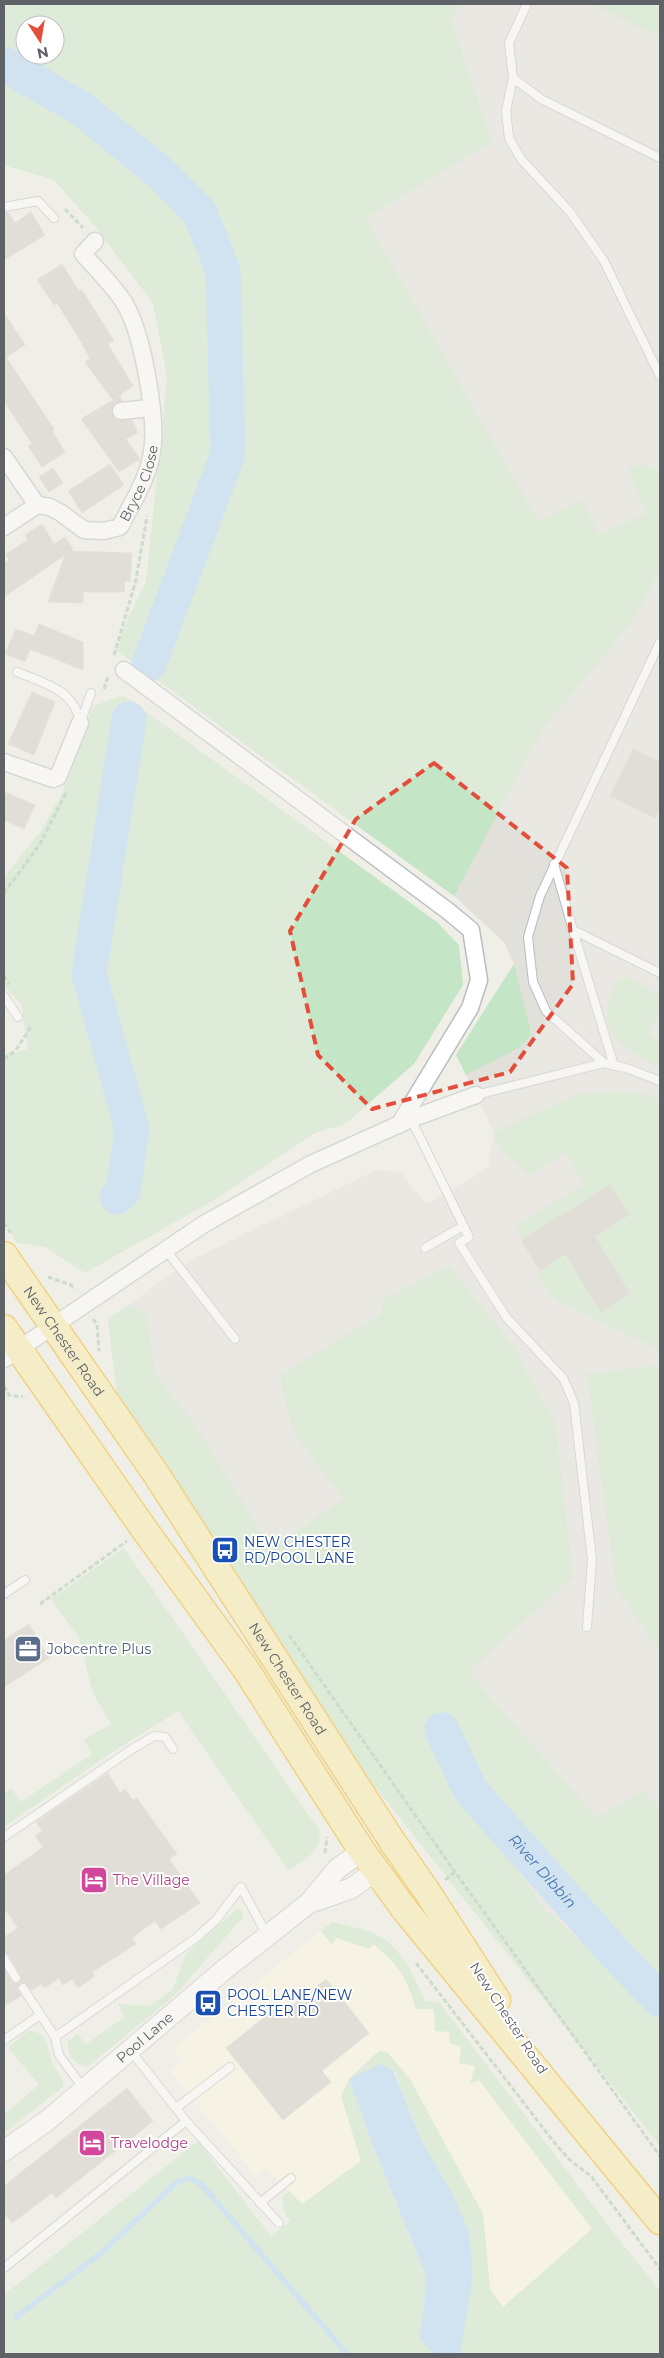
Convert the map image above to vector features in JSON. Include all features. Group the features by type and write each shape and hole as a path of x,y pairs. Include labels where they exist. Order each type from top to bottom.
{"highway":[{"name":"New Chester Road","path":"9,1247 52,1326 156,1474 565,2106"},
{"name":"New Chester Road","path":"4,1328 10,1355 246,1668 369,1861 565,2106 660,2221"},
{"path":"369,1861 392,1841"}],"street":[{"name":"Bryce Close","path":"36,505 50,507 84,530 104,532 120,527 139,490 151,458 153,436 150,408 144,362 136,328 125,304 83,254 95,241"},
{"path":"121,411 150,408"},
{"path":"4,457 36,505 4,527"},
{"path":"124,670 448,910 471,930 479,980 470,1008 405,1122"},
{"path":"4,762 53,779 58,776 80,723"},
{"path":"10,1355 204,1224 311,1164 405,1122 476,1095"},
{"name":"Pool Lane","path":"4,2152 48,2120 267,1935 310,1903 336,1869 369,1861"}],"lane":[{"path":"527,4 509,43 513,78 506,111 510,138 521,159 570,212 604,261 660,376"},
{"path":"513,78 541,99 660,158"},
{"path":"4,207 38,201 54,218"},
{"path":"660,642 554,864 540,896 528,937 533,982 546,1011 604,1063 660,1081"},
{"path":"16,672 64,692 79,716 80,723"},
{"path":"80,723 91,693"},
{"path":"554,864 614,1066"},
{"path":"573,930 660,973"},
{"path":"4,996 18,1017"},
{"path":"476,1095 604,1063"},
{"path":"405,1122 469,1237 459,1243 506,1318 563,1378 574,1403 592,1560 587,1627"},
{"path":"425,1248 463,1226"},
{"path":"166,1250 235,1339"},
{"path":"4,1594 25,1580"},
{"path":"4,1837 132,1749 154,1736 165,1737 173,1749"},
{"path":"55,2037 196,1938 216,1920 240,1887 267,1935"},
{"path":"4,1958 16,1978"},
{"path":"23,1988 55,2037 59,2055 84,2089"},
{"path":"4,2040 40,2015"},
{"path":"130,2050 186,2121 279,2223"},
{"path":"176,2108 230,2067"},
{"path":"4,2268 186,2121"},
{"path":"260,2203 291,2178"}],"path":[{"path":"4,1224 9,1247"},
{"path":"42,1275 71,1285 97,1324 99,1357"},
{"path":"40,1604 129,1540"},
{"path":"283,1627 455,1872 660,2156"},
{"path":"416,1962 557,2146 571,2161 591,2176 660,2269"}],"highlighted area":[{"path":"434,763 567,868 573,984 510,1072 372,1109 318,1055 290,931 356,819"}],"shaded area":[{"path":"73,4 660,4 660,2146 117,1394 108,1319 191,1260 376,1170 400,1172 426,1204 488,1168 494,1132 456,1055 514,964 504,942 454,896 192,706 347,321"},
{"path":"332,1922 379,1936 397,1950 418,1985 425,2001 440,2003 603,2219 503,2308 490,2289 483,2214 379,2051 349,2079 341,2096 361,2161 302,2204 266,2168 256,2176 170,2071 182,2061 174,2048"}],"green space":[{"path":"4,4 460,4 451,20 492,142 366,218 538,521 582,500 599,534 646,514 628,468 644,465 660,470 660,571 631,623 544,727 454,896 116,650 121,634 146,581 167,377 153,303 93,224 54,180 4,165"},
{"path":"592,4 660,4 660,37"},
{"path":"123,695 437,922 459,945 463,985 414,1064 345,1124 315,1133 214,1200 85,1273 45,1247 17,1243 4,1220 4,1055 28,1049 21,1004 4,985 4,877 40,832 63,792 80,736 94,706"},
{"path":"514,964 530,1027 529,1038 519,1048 466,1075 456,1055"},
{"path":"626,977 660,995 660,1010 649,1034 660,1040 660,1067 621,1044 613,1035 609,1025 607,1013 610,998 617,981"},
{"path":"616,1091 648,1095 660,1101 660,1350 550,1297 537,1274 575,1248 573,1267 601,1312 630,1294 604,1250 591,1238 629,1215 610,1185 521,1240 516,1225 584,1185 566,1152 531,1175 500,1150 494,1132 580,1094"},
{"path":"449,1266 517,1351 526,1371 555,1421 573,1577 468,1672 597,1818 643,1791 660,1810 660,1981 621,1943 487,1794 451,1727 443,1768 491,1829 543,1908 617,1974 660,2019 660,2146 357,1764 117,1394 108,1319 128,1305 146,1314 155,1374 194,1424 271,1548 344,1499 294,1434 280,1375 380,1315 385,1299"},
{"path":"660,1365 660,1650 616,1586 587,1374"},
{"path":"124,1548 319,1830 318,1844 315,1850 306,1859 288,1870 178,1711 108,1755 4,1827 4,1793 11,1788 21,1802 92,1754 84,1740 111,1724 93,1694 79,1638 51,1599"},
{"path":"237,1909 242,1911 243,1917 174,1996 87,2067 78,2064 72,2059 68,2042 77,2034 86,2044 125,2017 118,2004 150,2006 173,1989 185,1955"},
{"path":"332,1922 376,1934 396,1950 412,1974 425,2001 440,2003 603,2219 660,2291 660,2354 460,2354 473,2276 453,2195 421,2139 395,2072 349,2079 379,2051 387,2052 410,2079 483,2214 490,2289 503,2307 592,2229 479,2080 470,2084 475,2066 459,2063 461,2047 450,2043 449,2032 435,2031 434,2009 416,2009 401,1973 373,1944 369,1949 336,1938 332,1945 321,1931"},
{"path":"28,2031 35,2032 44,2037 52,2062 64,2086 4,2133 4,2114 39,2085 8,2047"},
{"path":"349,2079 370,2138 426,2276 424,2307 419,2337 434,2354 4,2354 4,2295 198,2141 271,2236 290,2221 283,2209 283,2197 289,2191 302,2204 361,2161 341,2096"}],"water":[{"path":"381,2064 394,2072 421,2139 453,2195 469,2232 473,2276 460,2354 434,2354 419,2338 426,2276 370,2138 349,2079"}],"building":[{"path":"4,212 8,212 15,223 31,212 45,235 4,260"},
{"path":"62,264 79,291 82,290 114,341 108,344 133,386 114,399 120,396 122,401 115,403 111,412 117,420 132,420 138,433 126,439 140,459 119,472 81,419 113,400 85,362 90,358 57,303 54,305 37,280"},
{"path":"4,313 25,345 6,357 54,429 52,431 65,452 42,467 28,446 32,444 4,401"},
{"path":"110,464 124,485 82,513 68,491"},
{"path":"53,468 63,483 49,492 39,477"},
{"path":"42,524 54,544 65,537 73,549 71,551 132,553 130,582 125,581 124,592 83,592 83,603 48,602 65,555 4,597 4,564 9,560 6,554 28,540 25,535"},
{"path":"39,624 83,642 83,670 30,649 25,662 5,654 16,629 34,636"},
{"path":"32,692 55,702 34,755 8,744"},
{"path":"633,749 660,762 660,808 655,818 610,796"},
{"path":"4,792 35,805 24,829 4,820"},
{"path":"610,1185 629,1215 595,1236 630,1294 601,1312 565,1254 540,1271 521,1240"},
{"path":"29,1624 49,1658 4,1687 4,1640"},
{"name":"The Village","path":"108,1773 120,1793 125,1789 133,1800 137,1798 177,1854 169,1859 200,1903 161,1929 155,1921 132,1938 136,1944 92,1972 95,1976 78,1988 72,1979 63,1985 59,1978 44,1988 42,1984 31,1990 26,1983 22,1982 17,1988 21,1996 4,2006 4,1969 14,1983 19,1983 22,1978 9,1955 4,1952 4,1937 18,1928 4,1908 4,1875 43,1847 35,1836 42,1831 36,1822"},
{"path":"326,1979 369,2033 322,2071 331,2082 283,2120 226,2048 275,2009 280,2016"},
{"name":"Travelodge","path":"127,2088 153,2121 56,2198 52,2193 12,2223 4,2213 4,2186"}],"waterway":[{"path":"4,64 82,109 159,172 200,213 223,271 228,454 149,664"},
{"path":"117,1197 123,1191 132,1129 89,974 129,719"},
{"name":"River Dibbin","path":"442,1730 471,1791 614,1952 660,2000"},
{"path":"16,2317 100,2254 176,2183 190,2178 202,2185 347,2354"}],"place":[{"name":"NEW CHESTER RD/POOL LANE","path":"225,1550"},
{"name":"Jobcentre Plus","path":"28,1649"},
{"name":"The Village","path":"94,1880"},
{"name":"POOL LANE/NEW CHESTER RD","path":"208,2003"},
{"name":"Travelodge","path":"92,2143"}]}
